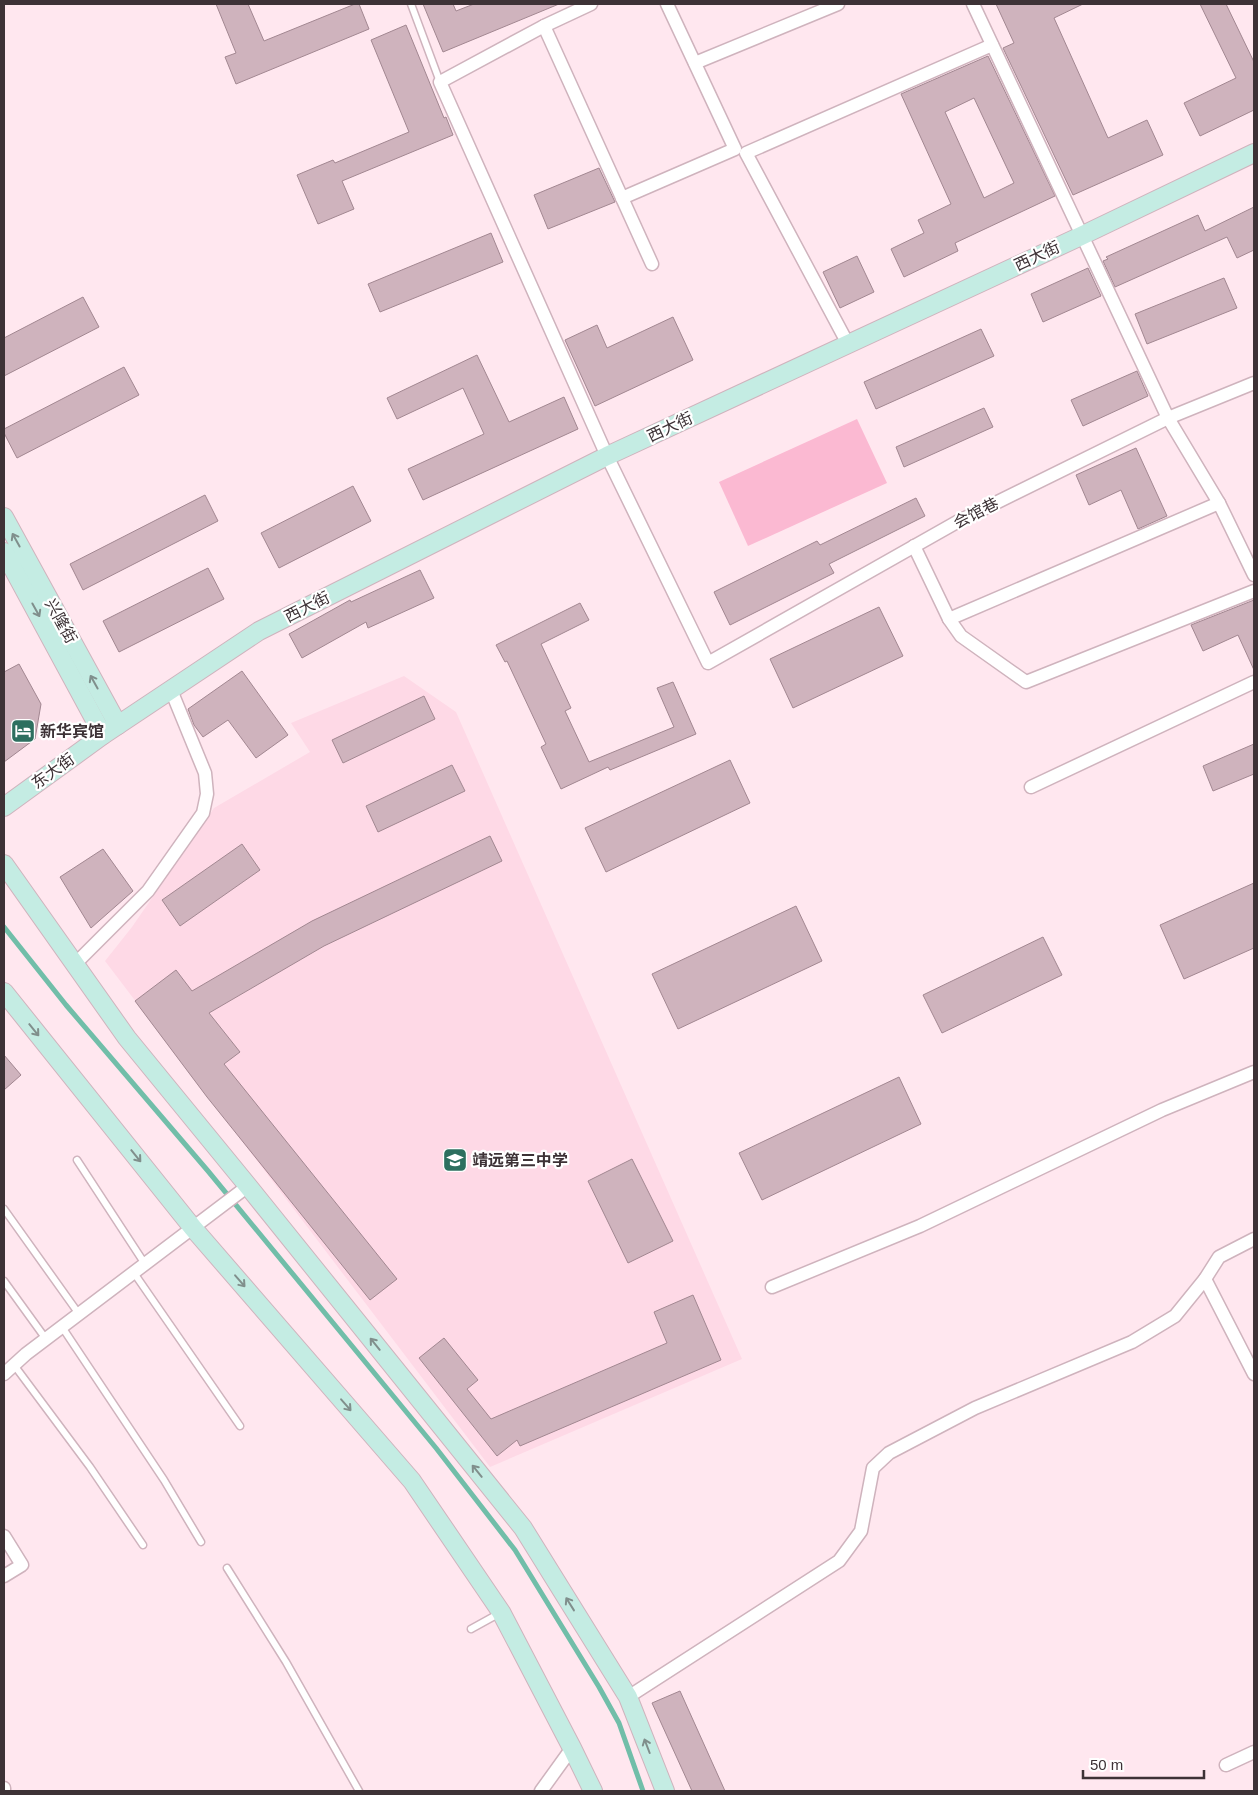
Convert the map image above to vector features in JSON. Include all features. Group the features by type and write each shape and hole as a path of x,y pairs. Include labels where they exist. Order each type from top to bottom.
{"main road":[{"name":"西大街","path":"103,735 259,631 607,456 1081,236 1254,152"},
{"name":"兴隆街","path":"4,517 118,725"},
{"name":"兴隆街","path":"4,552 103,735"},
{"name":"东大街","path":"4,807 103,735"},
{"path":"4,864 127,1038 244,1189 523,1528 628,1697 665,1791"},
{"path":"4,992 193,1228 412,1481 501,1612 593,1791"}],"street":[{"path":"591,4 544,26 440,82 607,456"},
{"path":"622,198 735,148 666,4"},
{"path":"694,63 838,4"},
{"path":"973,4 1168,418 1218,503 1254,575"},
{"path":"544,26 652,264"},
{"path":"848,344 746,153 992,45"},
{"name":"会馆巷","path":"607,456 708,663 957,522 1168,418 1254,382"},
{"path":"949,620 1218,503"},
{"path":"914,546 949,620 962,636 1026,682 1254,591"},
{"path":"1031,787 1254,682"},
{"path":"75,964 148,891 202,814 207,794 205,773 171,690"},
{"path":"772,1287 920,1226 1162,1110 1254,1072"},
{"path":"4,1374 46,1338 244,1189"},
{"path":"628,1697 839,1561 861,1531 873,1468 889,1453 975,1408 1132,1342 1175,1316 1205,1279 1219,1256 1254,1239"},
{"path":"1205,1279 1254,1374"},
{"path":"4,1536 22,1565 4,1576"},
{"path":"541,1791 572,1748"},
{"path":"1226,1765 1254,1752"}],"lane":[{"path":"411,4 440,82"},
{"path":"77,1160 145,1264"},
{"path":"4,1209 79,1314"},
{"path":"134,1273 240,1426"},
{"path":"4,1281 46,1338"},
{"path":"62,1327 164,1480 201,1542"},
{"path":"14,1364 90,1467 143,1546"},
{"path":"227,1568 286,1662 359,1791"},
{"path":"471,1629 501,1612"}],"shaded area":[{"path":"857,419 887,483 748,546 719,482"},
{"name":"靖远第三中学","path":"404,676 456,712 742,1359 490,1467 105,961 132,927 214,808 310,752 291,723"}],"building":[{"path":"216,4 248,4 264,41 355,4 359,4 369,29 236,84 225,57 236,53"},
{"path":"423,4 453,4 456,11 474,4 559,4 443,52"},
{"path":"996,4 1083,4 1054,18 1108,138 1147,120 1163,155 1073,195 1003,48 1014,43"},
{"path":"1200,4 1226,4 1254,62 1254,110 1200,136 1184,103 1236,78"},
{"path":"406,25 444,118 446,117 453,135 342,181 354,209 318,224 297,175 333,160 335,163 409,132 371,40"},
{"path":"988,56 1055,196 955,243 958,251 904,277 891,249 924,233 918,220 951,204 901,94","holes":["974,98 1014,183 984,198 945,112"]},
{"path":"599,168 615,202 548,229 534,195"},
{"path":"1254,207 1254,250 1237,258 1227,237 1115,287 1103,261 1108,259 1106,257 1198,215 1205,231"},
{"path":"491,233 503,262 380,312 368,284"},
{"path":"857,256 874,292 840,308 823,272"},
{"path":"1088,268 1101,296 1043,322 1031,294"},
{"path":"1224,278 1237,308 1147,344 1135,314"},
{"path":"83,297 99,327 4,376 4,338"},
{"path":"673,317 693,360 595,406 565,340 597,325 607,348"},
{"path":"981,329 994,356 876,409 864,382"},
{"path":"477,355 509,422 564,397 578,429 423,500 408,469 484,434 463,388 397,419 387,398"},
{"path":"124,367 139,395 17,458 4,433 4,429"},
{"path":"1137,371 1148,396 1083,426 1071,400"},
{"path":"984,408 993,427 904,467 896,447"},
{"path":"1136,448 1167,516 1138,529 1121,490 1089,505 1076,475"},
{"path":"353,486 371,521 279,568 261,533"},
{"path":"205,495 218,521 83,590 70,564"},
{"path":"916,498 925,516 829,564 834,573 730,625 714,592 817,541 820,545"},
{"path":"208,568 224,599 119,652 103,621"},
{"path":"420,570 434,598 368,628 366,622 302,658 289,634 350,600 351,602"},
{"path":"1254,600 1254,670 1238,635 1203,651 1191,625"},
{"path":"580,603 589,620 541,644 571,708 565,711 589,762 674,727 657,688 673,682 696,734 610,770 608,767 561,789 541,747 546,744 507,661 505,662 496,645"},
{"path":"879,607 903,656 793,708 770,659"},
{"path":"19,664 41,704 35,739 4,762 4,672"},
{"path":"242,671 288,735 256,758 228,720 203,737 194,725 188,709"},
{"path":"424,696 435,719 343,763 332,740"},
{"path":"1254,744 1254,774 1213,791 1203,766"},
{"path":"730,760 750,803 606,872 585,828"},
{"path":"452,765 465,791 378,832 366,806"},
{"path":"490,836 502,861 324,946 209,1013 240,1052 224,1064 397,1279 370,1300 207,1097 135,1001 176,970 192,991 312,921"},
{"path":"242,844 260,870 180,926 162,900"},
{"path":"103,849 133,891 91,928 60,877"},
{"path":"1254,883 1254,948 1184,979 1160,925"},
{"path":"796,906 822,961 678,1029 652,974"},
{"path":"1043,937 1062,975 942,1033 923,995"},
{"path":"4,1055 21,1075 4,1090"},
{"path":"899,1077 921,1124 762,1200 739,1153"},
{"path":"632,1159 673,1241 628,1263 588,1181"},
{"path":"693,1295 721,1360 520,1446 517,1440 497,1456 419,1358 444,1338 478,1380 467,1389 491,1419 667,1343 654,1312"},
{"path":"680,1691 725,1791 692,1791 652,1703"}],"waterway":[{"path":"4,927 66,1005 208,1171 436,1448 515,1550 619,1723 643,1791"}],"place":[{"name":"新华宾馆","path":"23,731"},
{"name":"靖远第三中学","path":"455,1160"}]}
